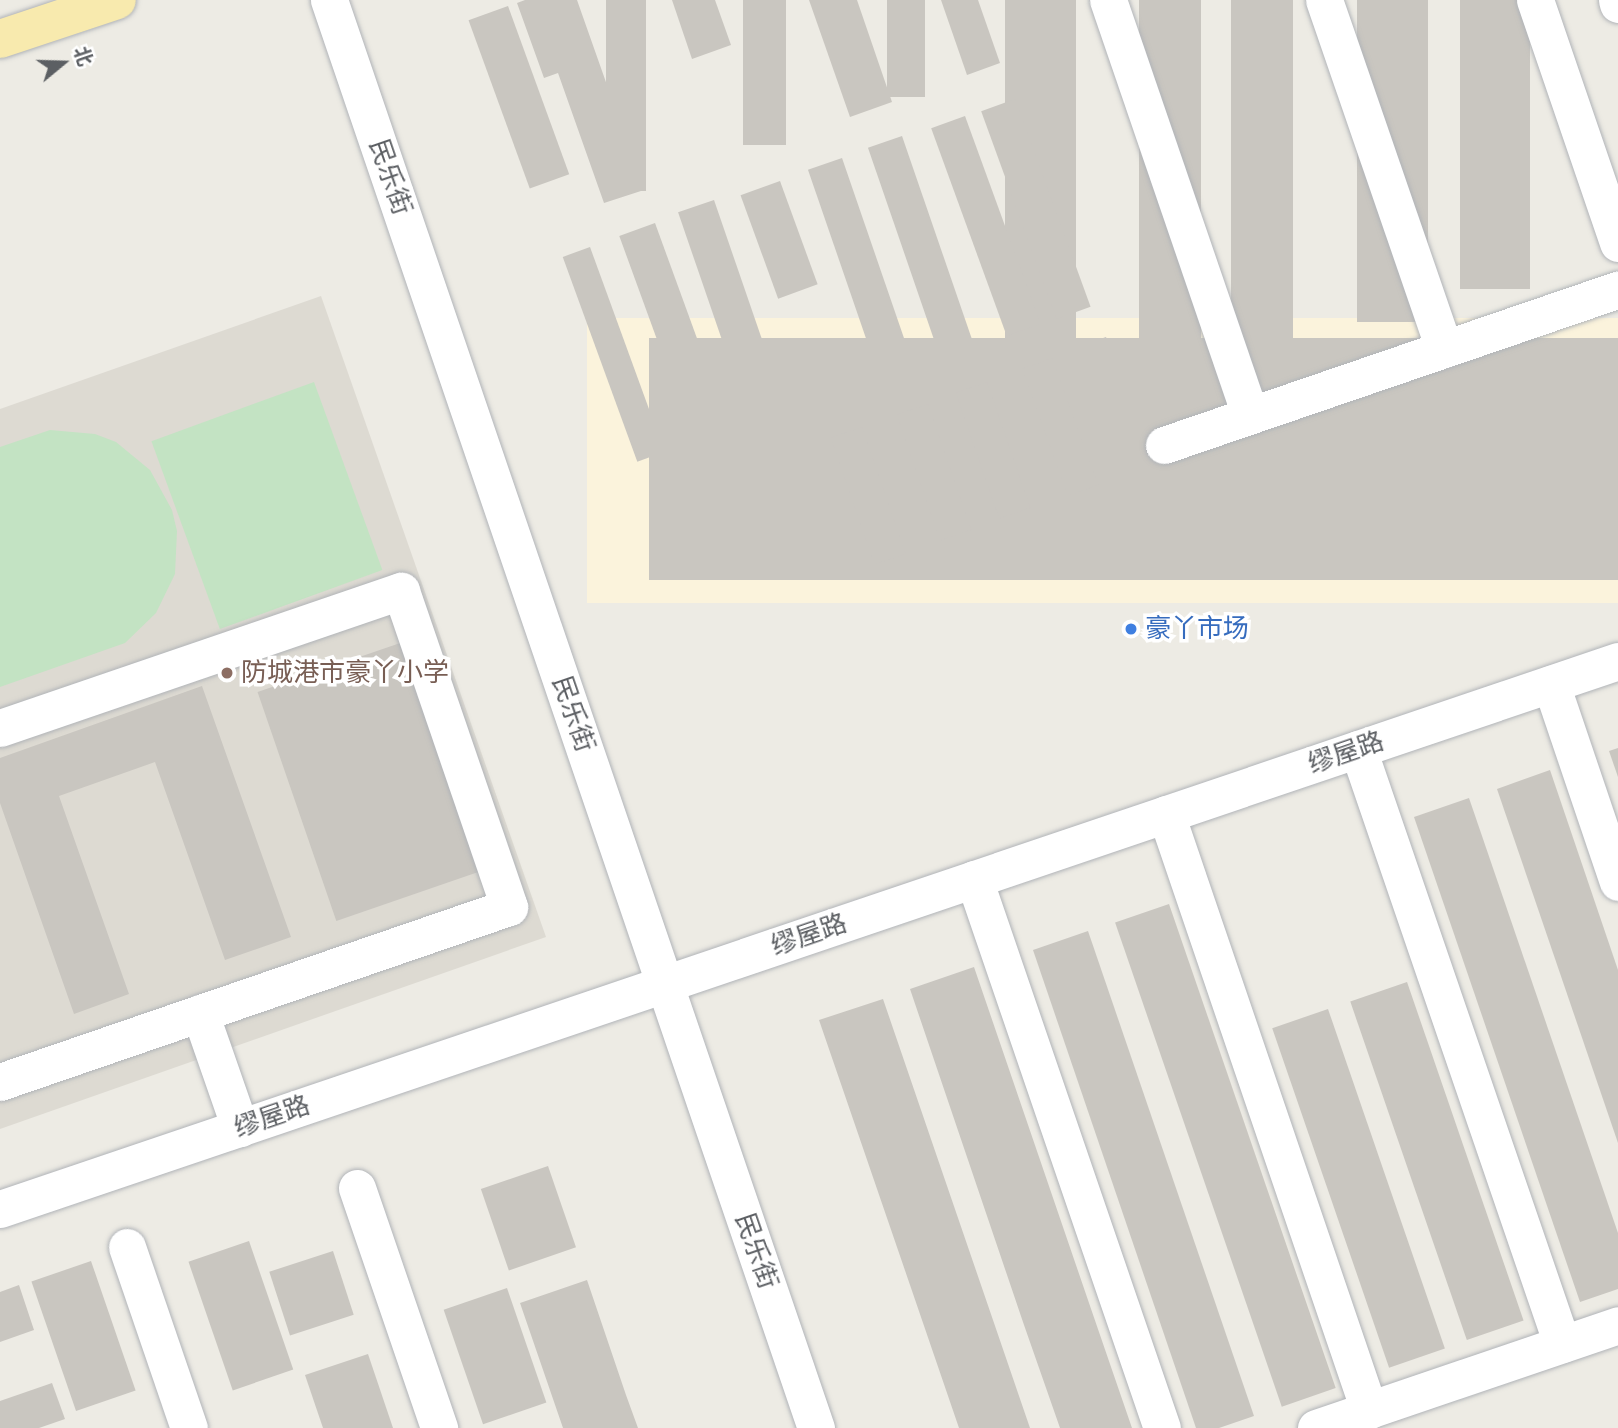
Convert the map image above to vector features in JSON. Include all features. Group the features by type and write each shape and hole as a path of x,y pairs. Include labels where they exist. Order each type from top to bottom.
{"main road":[{"path":"0,39 117,0"}],"street":[{"name":"民乐街","path":"329,0 816,1428"},
{"path":"1108,0 1250,415"},
{"path":"1324,0 1444,349"},
{"path":"1535,0 1618,243"},
{"path":"1164,445 1618,290"},
{"path":"0,728 401,591 509,907 0,1082"},
{"name":"缪屋路","path":"0,1209 1618,662"},
{"path":"1550,684 1618,882"},
{"path":"1358,750 1562,1344"},
{"path":"1166,814 1369,1410"},
{"path":"974,879 1162,1428"},
{"path":"200,1013 240,1128"},
{"path":"357,1188 439,1428"},
{"path":"127,1247 189,1428"},
{"path":"1316,1428 1618,1325"}],"shaded area":[{"name":"防城港市豪丫小学","path":"321,296 546,937 0,1129 0,409"},
{"path":"587,318 1618,318 1618,603 587,603"}],"green space":[{"path":"314,382 382,570 220,629 151,441"},
{"path":"50,430 95,434 116,442 150,470 172,510 177,531 175,574 156,613 125,643 0,687 0,447"}],"building":[{"path":"525,0 577,0 644,190 604,203 558,73 544,78 517,3"},
{"path":"606,0 646,0 646,191 606,191"},
{"path":"672,0 715,0 731,45 692,59"},
{"path":"743,0 786,0 786,145 743,145"},
{"path":"809,0 857,0 892,102 850,117"},
{"path":"887,0 925,0 925,97 887,97"},
{"path":"941,0 978,0 1000,63 967,75"},
{"path":"1005,0 1076,0 1076,437 1005,437"},
{"path":"1139,0 1201,0 1201,393 1139,393"},
{"path":"1231,0 1293,0 1293,363 1231,363"},
{"path":"1357,0 1428,0 1428,322 1357,322"},
{"path":"1460,0 1530,0 1530,289 1460,289"},
{"path":"508,6 569,174 530,189 469,20"},
{"path":"1015,99 1091,307 1057,319 981,111"},
{"path":"965,116 1041,324 1007,336 931,128"},
{"path":"902,136 974,346 940,358 868,148"},
{"path":"842,158 914,368 880,380 808,170"},
{"path":"780,181 818,284 778,299 741,195"},
{"path":"714,200 775,377 739,389 678,212"},
{"path":"655,223 730,429 694,442 619,236"},
{"path":"590,247 665,452 637,462 563,257"},
{"path":"1106,337 1149,463 1118,473 1075,348"},
{"path":"649,338 1618,338 1618,580 649,580"},
{"path":"1052,358 1098,485 1068,496 1022,369"},
{"path":"987,382 1030,508 999,518 956,393"},
{"path":"928,404 971,530 940,540 897,415"},
{"path":"862,427 906,554 874,564 831,438"},
{"path":"406,641 485,870 336,921 258,692"},
{"path":"202,686 291,937 225,960 155,762 59,796 129,994 74,1014 0,803 0,758"},
{"path":"1618,748 1618,777 1609,751"},
{"path":"1550,770 1618,970 1618,1143 1497,789"},
{"path":"1469,798 1618,1233 1618,1289 1580,1302 1414,817"},
{"path":"1169,904 1336,1388 1282,1407 1115,923"},
{"path":"1088,931 1254,1416 1219,1428 1196,1428 1033,950"},
{"path":"974,967 1132,1428 1060,1428 1024,1325 910,989"},
{"path":"1407,982 1524,1320 1467,1340 1350,1002"},
{"path":"883,999 1030,1428 959,1428 819,1020"},
{"path":"1328,1009 1445,1348 1389,1368 1272,1028"},
{"path":"548,1166 576,1247 509,1270 481,1189"},
{"path":"249,1241 293,1370 233,1390 188,1262"},
{"path":"333,1251 354,1315 290,1335 269,1272"},
{"path":"91,1261 136,1391 76,1411 31,1282"},
{"path":"587,1280 638,1428 563,1428 520,1303"},
{"path":"19,1285 34,1330 0,1342 0,1292"},
{"path":"507,1288 546,1402 483,1424 444,1310"},
{"path":"368,1354 393,1428 323,1428 305,1375"},
{"path":"52,1383 65,1419 39,1428 0,1428 0,1401"}],"place":[{"name":"豪丫市场","path":"1131,629"},
{"name":"防城港市豪丫小学","path":"227,673"}]}
